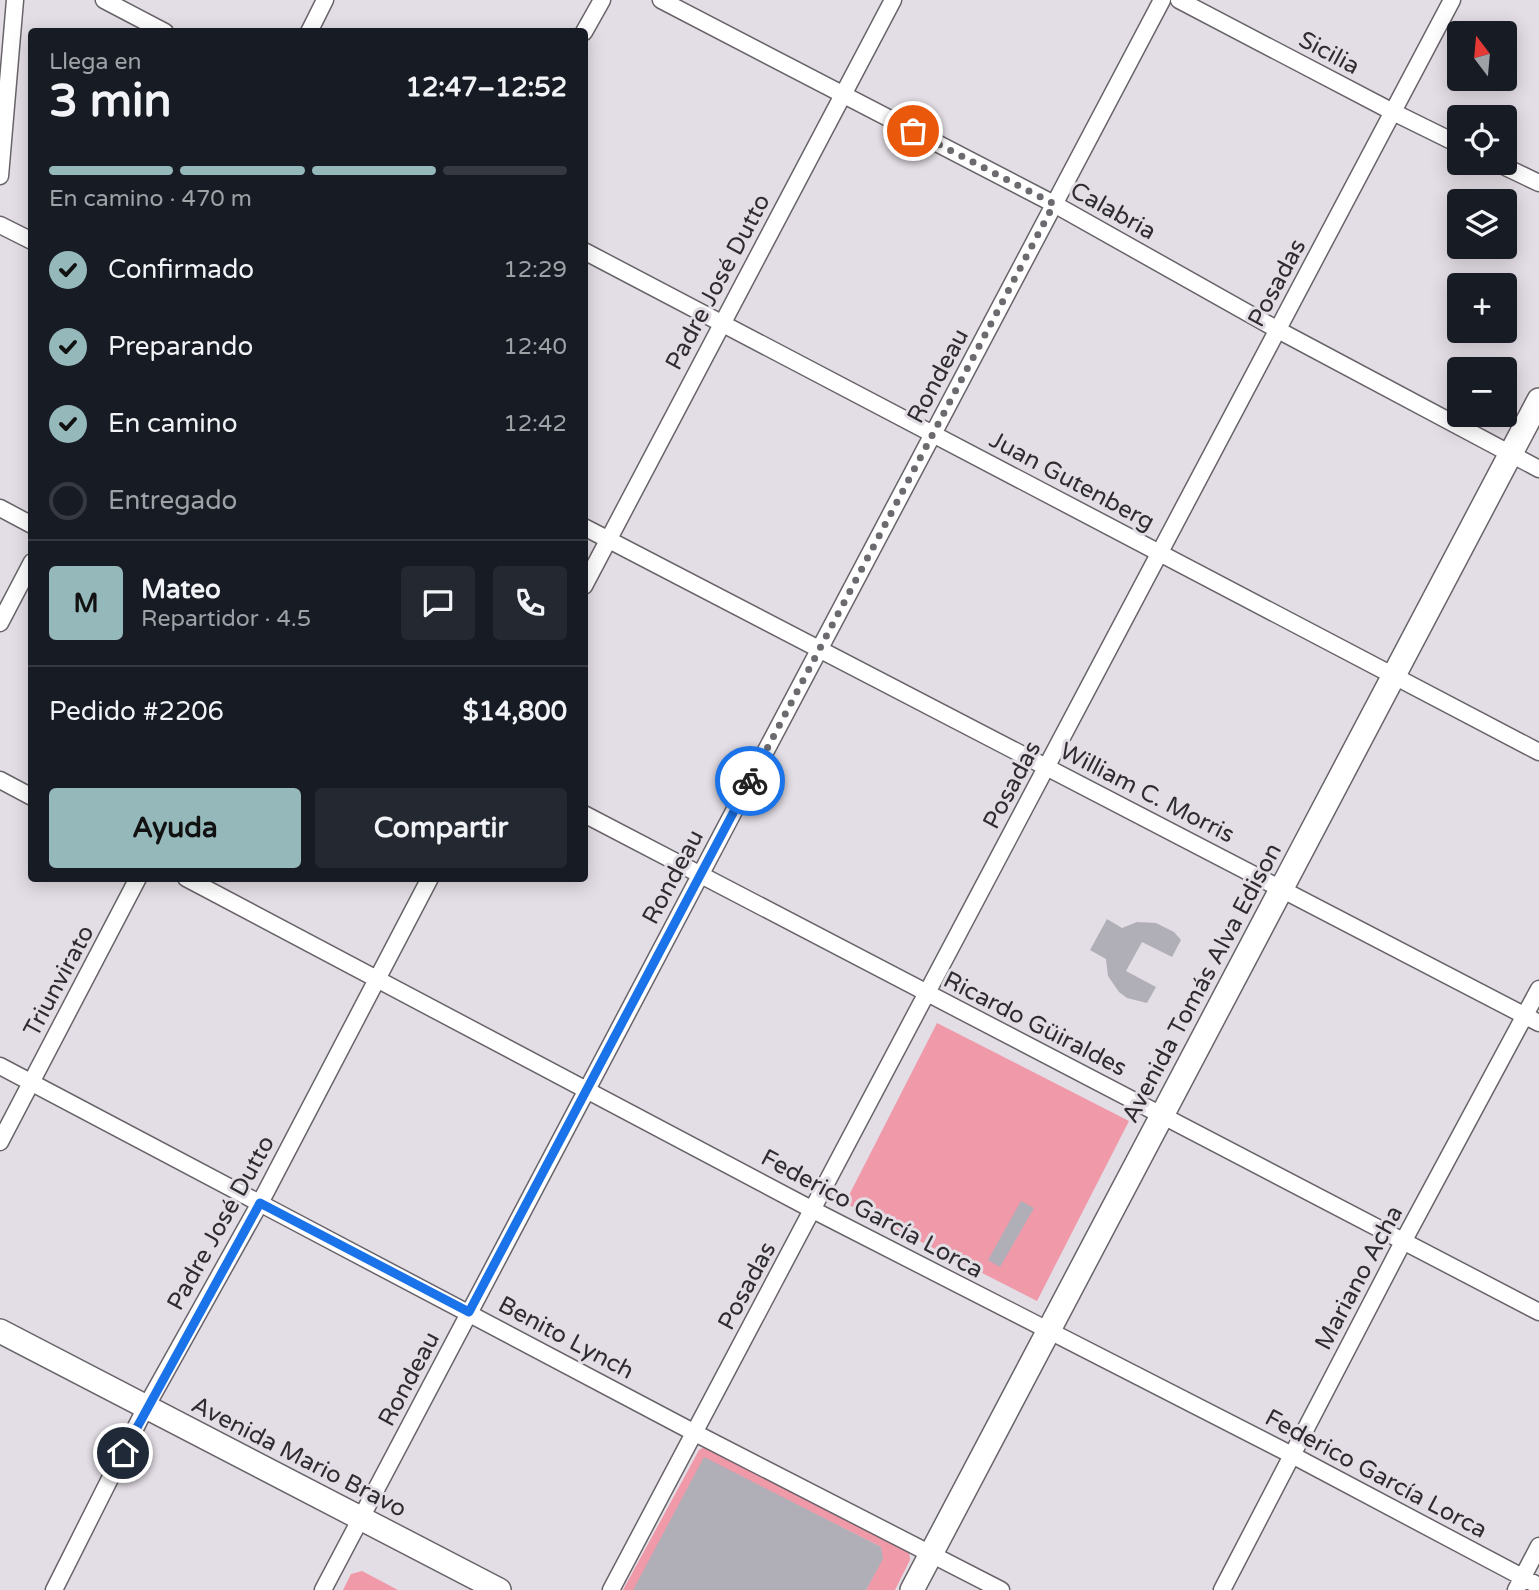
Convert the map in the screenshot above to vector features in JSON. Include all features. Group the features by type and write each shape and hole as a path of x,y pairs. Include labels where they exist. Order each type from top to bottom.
{"main road":[{"name":"Avenida Tomás Alva Edison","path":"912,1590 1539,401"},
{"name":"Avenida Mario Bravo","path":"0,1331 499,1590"}],"street":[{"path":"0,176 15,0"},
{"path":"104,0 157,28"},
{"path":"311,28 326,0"},
{"path":"586,28 602,0"},
{"name":"Calabria","path":"661,0 1054,204 1278,330 1539,469"},
{"name":"Padre José Dutto","path":"588,579 893,0"},
{"name":"Rondeau","path":"323,1590 1162,0"},
{"name":"Sicilia","path":"1179,0 1447,139"},
{"name":"Posadas","path":"611,1590 1452,0"},
{"path":"1517,173 1539,183"},
{"path":"0,225 28,240"},
{"name":"Juan Gutenberg","path":"588,253 1539,751"},
{"path":"0,509 28,523"},
{"name":"William C. Morris","path":"588,529 1532,1019"},
{"path":"0,623 28,570"},
{"path":"0,780 28,795"},
{"name":"Ricardo Güiraldes","path":"588,816 1539,1312"},
{"name":"Triunvirato","path":"0,1142 136,882"},
{"name":"Federico García Lorca","path":"194,882 813,1210 1292,1455 1520,1583 1539,1586"},
{"name":"Padre José Dutto","path":"54,1590 146,1407 260,1203 428,882"},
{"name":"Mariano Acha","path":"1222,1590 1404,1240 1532,1019 1539,989"},
{"name":"Benito Lynch","path":"0,1066 695,1433 1001,1590"},
{"path":"1520,1583 1539,1546"}],"shaded area":[{"path":"937,1023 1129,1121 1037,1301 845,1203"},
{"path":"706,1446 909,1549 910,1560 895,1590 866,1590 882,1559 881,1547 704,1458 634,1590 623,1590 699,1450"},
{"path":"362,1571 398,1590 343,1590 351,1574"}],"building":[{"path":"1107,919 1122,928 1137,922 1156,923 1174,932 1181,940 1172,957 1142,942 1126,971 1156,987 1147,1003 1127,998 1119,992 1108,976 1106,959 1090,950"},
{"path":"1021,1201 1034,1208 1000,1267 988,1260"},
{"path":"704,1457 881,1547 883,1559 866,1590 633,1590"}],"way so far":[{"path":"750,781 1054,204 913,131"}],"route":[{"path":"123,1453 260,1203 469,1312 750,781"}]}
